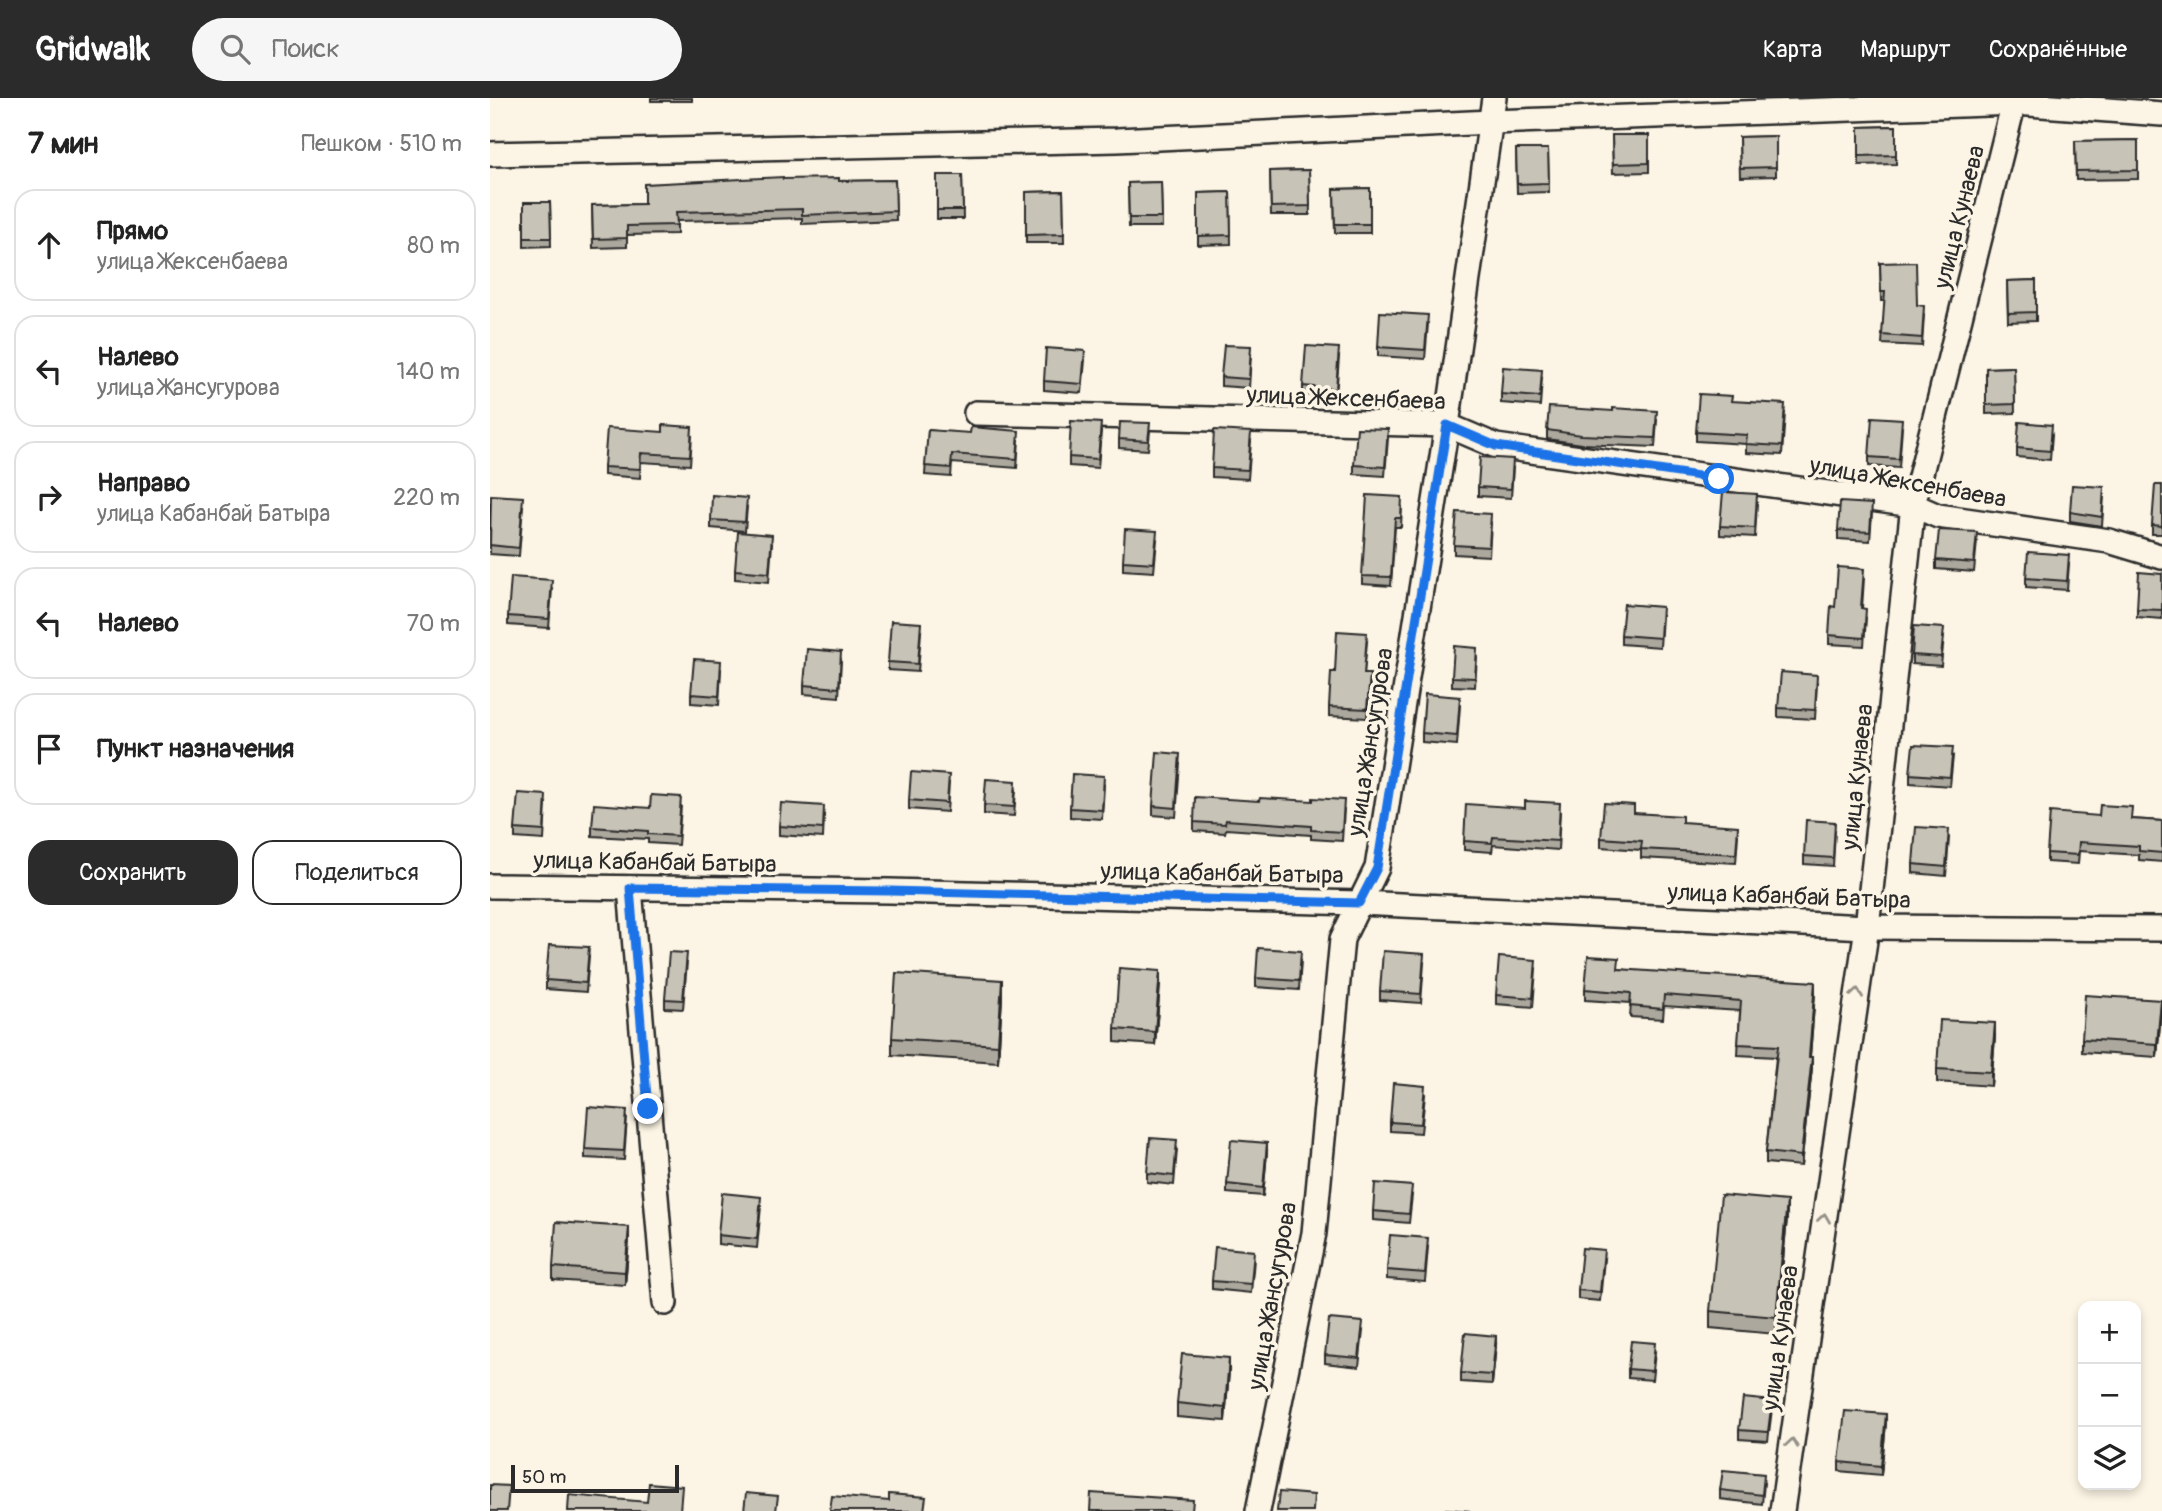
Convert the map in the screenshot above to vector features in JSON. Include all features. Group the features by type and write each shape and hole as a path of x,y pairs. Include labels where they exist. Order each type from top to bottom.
{"street":[{"name":"улица Жансугурова","path":"1258,1511 1314,1233 1342,939 1377,868 1447,425 1494,98"},
{"path":"490,155 1117,140 2015,101 2162,114"},
{"name":"улица Кунаева","path":"1782,1511 1867,927 1913,505 2015,101"},
{"name":"улица Жексенбаева","path":"976,413 1447,425 1496,446 1913,505 1938,516 2109,541 2162,557"},
{"name":"улица Кабанбай Батыра","path":"490,886 882,891 1359,903 1867,927 2162,929"},
{"path":"630,888 665,1303"}],"building":[{"path":"1896,126 1896,155 1859,156 1859,127"},
{"path":"1612,135 1649,135 1649,163 1613,164"},
{"path":"1776,136 1776,167 1740,168 1739,137"},
{"path":"2138,140 2138,170 2076,171 2075,141"},
{"path":"1516,149 1548,149 1549,183 1517,184"},
{"path":"1309,170 1310,206 1271,207 1270,171"},
{"path":"937,175 962,175 963,210 937,210"},
{"path":"783,177 839,178 839,181 895,180 896,211 802,215 802,209 676,212 677,225 627,226 627,238 593,239 592,205 644,204 644,184"},
{"path":"1161,182 1162,218 1129,218 1128,183"},
{"path":"1370,188 1370,224 1335,224 1334,189"},
{"path":"1063,191 1064,234 1026,235 1026,192"},
{"path":"1230,192 1231,235 1198,236 1198,193"},
{"path":"524,202 550,202 551,238 524,238"},
{"path":"1916,262 1917,305 1924,306 1922,338 1882,335 1885,292 1881,292 1880,263"},
{"path":"2036,280 2036,312 2008,313 2007,281"},
{"path":"1380,312 1428,315 1425,350 1378,347"},
{"path":"1224,345 1251,346 1249,379 1221,377"},
{"path":"1306,346 1339,348 1336,389 1303,386"},
{"path":"1046,348 1085,351 1082,384 1044,381"},
{"path":"1503,367 1542,370 1540,397 1501,394"},
{"path":"2014,367 2015,404 1986,405 1986,368"},
{"path":"1699,394 1732,396 1731,401 1785,404 1782,446 1746,444 1747,435 1696,432"},
{"path":"1549,407 1657,411 1655,438 1581,435 1547,430"},
{"path":"1872,417 1902,419 1899,459 1869,457"},
{"path":"1071,421 1101,423 1098,459 1069,457"},
{"path":"1120,422 1150,423 1148,441 1119,439"},
{"path":"2019,422 2052,425 2050,451 2017,448"},
{"path":"663,425 692,427 690,456 641,453 640,469 604,467 607,428 663,432"},
{"path":"971,427 1019,431 1017,459 952,454 951,468 925,466 928,430 970,433"},
{"path":"1357,428 1388,429 1385,467 1354,465"},
{"path":"1214,430 1251,432 1248,470 1212,468"},
{"path":"1480,457 1513,459 1511,489 1478,487"},
{"path":"2072,485 2104,487 2102,517 2070,512"},
{"path":"2155,485 2162,485 2162,526 2152,525"},
{"path":"1723,492 1757,494 1755,528 1720,526"},
{"path":"491,495 523,497 519,548 490,545"},
{"path":"712,495 747,498 745,522 711,520"},
{"path":"1367,495 1402,497 1401,518 1395,518 1391,577 1362,576"},
{"path":"1840,502 1872,504 1870,532 1838,530"},
{"path":"1457,512 1491,514 1489,547 1454,545"},
{"path":"1125,529 1157,531 1154,563 1123,561"},
{"path":"1939,530 1977,532 1974,563 1936,560"},
{"path":"738,532 772,535 769,573 735,570"},
{"path":"2028,552 2069,555 2067,581 2026,578"},
{"path":"1838,567 1864,569 1861,608 1866,609 1864,638 1829,635 1831,606 1835,607"},
{"path":"2139,572 2162,574 2162,610 2137,609"},
{"path":"511,577 552,580 549,619 508,616"},
{"path":"1624,604 1662,607 1660,638 1621,635"},
{"path":"891,621 921,623 918,664 888,662"},
{"path":"1914,626 1944,628 1941,657 1912,655"},
{"path":"1337,631 1367,633 1364,674 1370,674 1367,709 1329,707 1331,672 1335,672"},
{"path":"1454,646 1477,648 1475,678 1452,677"},
{"path":"807,649 841,652 839,688 804,685"},
{"path":"694,659 721,661 719,696 691,694"},
{"path":"1781,672 1817,675 1815,710 1778,708"},
{"path":"1425,694 1460,697 1457,736 1422,733"},
{"path":"1913,745 1953,747 1950,777 1910,774"},
{"path":"1157,752 1180,754 1176,808 1153,806"},
{"path":"911,772 949,775 947,803 909,800"},
{"path":"1072,774 1104,776 1102,810 1070,808"},
{"path":"986,779 1016,781 1014,807 984,805"},
{"path":"518,793 546,795 544,831 515,829"},
{"path":"651,795 681,797 678,836 592,827 594,804 650,808"},
{"path":"1195,797 1259,801 1260,798 1344,800 1342,832 1311,830 1311,826 1226,820 1225,824 1194,822"},
{"path":"1525,801 1560,803 1558,841 1493,837 1492,843 1464,841 1466,804 1525,808"},
{"path":"781,803 824,806 823,829 779,826"},
{"path":"1604,803 1634,805 1634,813 1682,816 1682,822 1738,826 1736,854 1641,849 1642,841 1601,838"},
{"path":"2100,805 2132,807 2131,819 2162,821 2162,853 2139,851 2139,846 2079,842 2078,855 2047,853 2050,812 2099,816"},
{"path":"1806,820 1835,822 1833,858 1804,856"},
{"path":"1916,827 1949,829 1946,867 1913,864"},
{"path":"549,945 589,947 586,983 546,980"},
{"path":"1258,948 1301,951 1299,981 1256,978"},
{"path":"1383,951 1424,954 1421,994 1380,991"},
{"path":"669,952 687,953 683,1000 665,999"},
{"path":"1588,956 1619,958 1618,969 1815,982 1809,1057 1812,1057 1801,1156 1766,1152 1778,1046 1738,1044 1741,1001 1664,995 1663,1009 1630,1006 1631,993 1585,989"},
{"path":"1499,957 1536,960 1533,998 1496,995"},
{"path":"1119,968 1160,971 1155,1032 1115,1029"},
{"path":"896,973 1002,980 998,1045 892,1038"},
{"path":"2085,995 2161,1000 2157,1044 2082,1039"},
{"path":"1940,1020 1995,1023 1991,1072 1937,1069"},
{"path":"1393,1083 1425,1086 1421,1124 1390,1122"},
{"path":"588,1107 627,1110 624,1151 585,1149"},
{"path":"1150,1138 1177,1140 1174,1176 1147,1173"},
{"path":"1231,1140 1267,1143 1263,1188 1227,1184"},
{"path":"1375,1183 1412,1186 1409,1214 1373,1211"},
{"path":"722,1193 761,1197 757,1239 718,1235"},
{"path":"1721,1195 1787,1201 1776,1317 1710,1311"},
{"path":"556,1222 629,1227 625,1272 553,1267"},
{"path":"1390,1235 1428,1238 1425,1273 1387,1270"},
{"path":"1215,1247 1254,1251 1251,1284 1212,1281"},
{"path":"1582,1248 1604,1250 1600,1292 1578,1290"},
{"path":"1329,1319 1363,1322 1359,1358 1325,1355"},
{"path":"1465,1333 1496,1336 1492,1375 1461,1373"},
{"path":"1631,1341 1655,1343 1652,1371 1628,1369"},
{"path":"1182,1354 1229,1358 1225,1408 1177,1403"},
{"path":"1743,1398 1772,1401 1768,1432 1739,1430"},
{"path":"1845,1411 1886,1414 1881,1466 1839,1462"},
{"path":"1723,1470 1764,1474 1762,1495 1720,1490"},
{"path":"649,1483 682,1486 680,1511 568,1511 569,1495 647,1502"},
{"path":"490,1485 509,1486 507,1511 490,1511"},
{"path":"1279,1492 1314,1495 1313,1511 1277,1511"},
{"path":"746,1493 778,1496 776,1511 744,1511"},
{"path":"1091,1493 1193,1500 1192,1511 1090,1511"},
{"path":"889,1494 926,1497 924,1511 830,1511 832,1496 889,1501"}],"route":[{"path":"648,1109 630,888 890,891 1359,903 1377,868 1447,425 1496,446 1719,479"}]}
